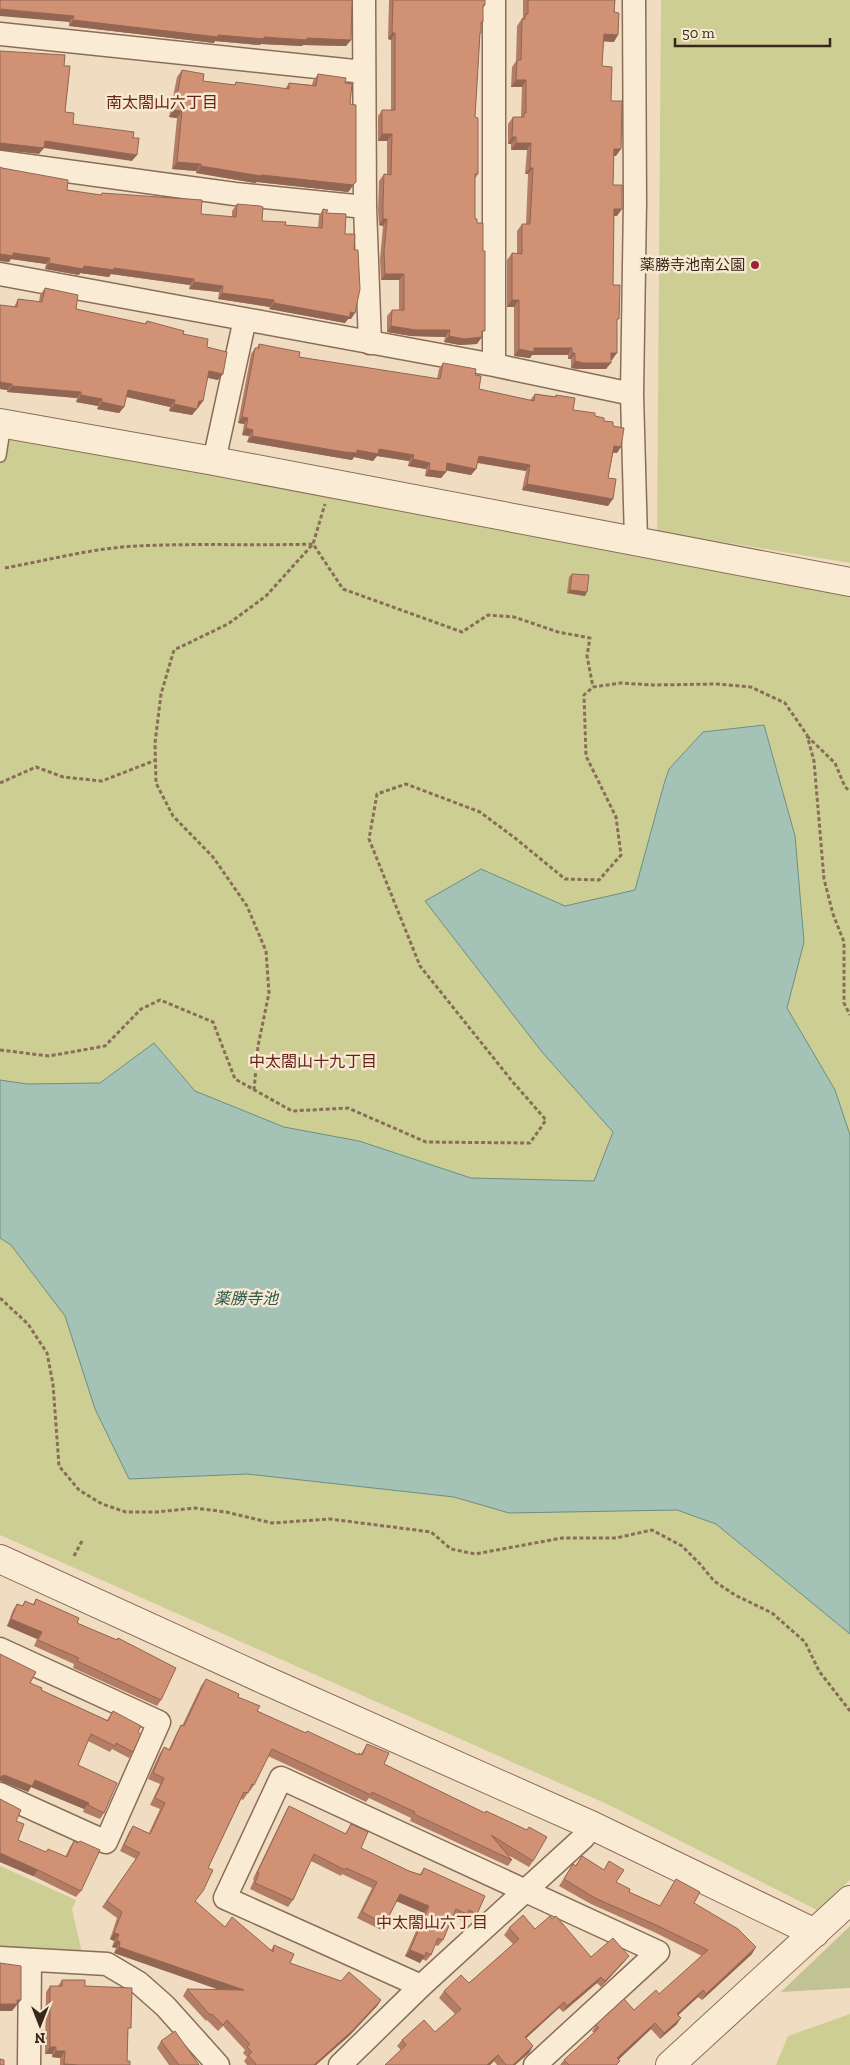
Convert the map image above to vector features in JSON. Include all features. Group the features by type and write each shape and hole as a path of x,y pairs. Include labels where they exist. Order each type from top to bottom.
{"street":[{"path":"364,0 365,207 370,343"},
{"path":"494,0 494,365"},
{"path":"634,0 635,202 632,394 636,540"},
{"path":"0,34 364,72"},
{"path":"0,162 234,194 365,207"},
{"path":"0,274 494,365 632,394"},
{"path":"214,461 244,319"},
{"path":"2,424 214,461 850,582"},
{"path":"4,1568 276,1685 593,1826 815,1933"},
{"path":"0,1650 158,1722 106,1842 0,1794"},
{"path":"422,1986 225,1898 281,1778 658,1952 535,2065"},
{"path":"340,2065 422,1986 527,1891 593,1826"},
{"path":"670,2065 850,1900"},
{"path":"0,1958 107,1964 139,1983 165,2006 218,2065"},
{"path":"29,2065 30,1960"}],"lane":[{"path":"0,456 2,424"}],"path":[{"path":"254,1090 258,1046 269,993 266,951 247,906 213,857 173,816 156,783 155,743 161,694 174,650 228,624 266,596 313,544 329,483"},
{"path":"6,568 79,554 136,546 313,544"},
{"path":"313,544 343,589 462,632 488,615 514,617 558,632 590,638 587,656 592,687"},
{"path":"0,1050 49,1056 105,1046 141,1009 160,1000 213,1022 235,1079 292,1111 348,1108 426,1142 530,1143 546,1120 501,1068 420,966 369,839 377,794 406,784 480,812 565,879 599,880 621,855 616,817 586,756 584,695 592,687 620,683 653,685 717,684 751,687 785,703 807,735 835,762 845,787 850,791"},
{"path":"807,735 814,761 824,879 833,914 844,942 844,1003 850,1015"},
{"path":"0,783 36,767 63,777 102,782 156,760"},
{"path":"0,1298 28,1324 46,1354 54,1384 59,1466 79,1490 102,1504 126,1512 157,1512 195,1508 226,1512 272,1523 330,1520 422,1530 431,1532 451,1549 475,1554 562,1538 616,1538 652,1530 682,1546 714,1582 735,1595 772,1613 805,1642 819,1671 850,1711"},
{"path":"74,1556 82,1541"}],"green space":[{"name":"薬勝寺池南公園","path":"661,0 850,0 850,563 657,531"},
{"path":"0,420 850,582 850,1880 817,1910 609,1805 0,1535"},
{"path":"0,1866 76,1900 72,1909 82,1953 0,1952"},
{"path":"850,1926 850,1988 781,1992"},
{"path":"850,2014 850,2065 776,2065 788,2036"}],"water":[{"name":"薬勝寺池","path":"764,725 795,836 804,942 787,1008 835,1090 850,1135 850,1634 716,1524 677,1510 509,1513 454,1497 247,1474 129,1479 95,1409 65,1316 11,1245 0,1238 0,1080 27,1084 100,1083 154,1043 195,1091 284,1127 359,1141 471,1178 594,1181 613,1132 542,1052 425,901 481,869 565,906 635,890 669,769 703,732"}],"building":[{"path":"0,0 352,0 351,40 307,38 307,40 264,37 264,39 218,35 218,37 73,20 74,16 0,9"},
{"path":"393,0 485,0 480,33 475,117 478,118 478,174 475,174 475,219 477,219 477,223 483,223 483,251 485,251 485,331 482,331 482,337 464,339 449,336 450,330 416,330 391,326 392,310 404,310 404,274 385,274 384,252 387,219 383,219 384,174 391,175 392,134 382,134 382,110 395,110 395,33 392,33"},
{"path":"528,0 615,0 614,12 619,13 618,35 604,34 602,66 612,67 611,101 622,101 621,149 614,149 613,185 622,185 622,209 614,209 613,285 620,285 619,319 617,319 617,353 611,353 611,363 583,363 575,361 575,353 572,353 572,348 534,348 534,352 519,349 519,300 512,300 512,253 522,254 522,224 530,224 533,168 530,168 531,143 516,143 516,137 512,137 513,117 524,117 524,113 526,113 526,80 516,80 517,60 521,60 522,19 525,19 526,14 528,14"},
{"path":"0,51 65,55 64,66 70,66 65,112 74,113 73,124 134,132 133,138 139,138 137,155 45,141 44,148 0,143"},
{"path":"182,70 204,74 203,81 235,85 236,82 289,89 289,83 316,86 318,74 346,78 345,83 352,84 350,104 356,105 356,182 353,185 260,176 201,166 201,164 177,162 182,111 174,110"},
{"path":"0,167 68,180 67,190 101,195 102,193 202,200 201,214 236,217 237,204 260,206 263,207 262,221 286,222 285,225 322,228 323,209 328,210 326,213 346,214 345,234 355,234 354,250 358,250 360,289 355,313 350,312 350,317 274,303 274,300 222,293 223,286 194,282 194,279 114,268 114,270 84,266 83,269 49,263 50,258 13,253 13,256 0,254"},
{"path":"45,288 78,295 76,309 146,324 147,321 184,331 183,334 208,339 207,347 227,352 223,374 209,371 203,401 199,401 197,409 174,404 175,400 128,390 124,407 102,402 102,399 81,395 81,392 12,386 12,384 0,382 0,305 17,307 18,299 42,302"},
{"path":"259,344 300,352 299,357 440,379 443,363 476,369 475,375 481,376 479,389 534,401 535,394 575,398 573,410 595,413 595,416 604,418 604,421 613,422 613,426 624,428 621,447 614,446 608,478 616,479 613,499 527,484 530,465 479,456 476,469 447,463 446,472 429,470 430,463 413,459 414,455 379,449 378,454 357,450 357,453 344,452 252,436 253,430 246,428 248,418 242,417 255,348 259,348"},
{"path":"572,574 589,575 587,592 570,590"},
{"path":"36,1599 79,1618 77,1623 117,1640 118,1638 176,1668 161,1700 77,1661 79,1658 38,1640 42,1632 11,1619 17,1604 23,1606 25,1601 34,1605"},
{"path":"0,1654 36,1672 30,1683 42,1688 41,1690 108,1721 113,1711 141,1726 138,1732 141,1734 133,1752 116,1743 115,1746 91,1734 78,1765 117,1783 104,1813 88,1805 89,1803 35,1780 32,1786 4,1775 0,1777"},
{"path":"206,1679 239,1694 238,1697 260,1706 257,1711 359,1755 359,1753 362,1755 367,1744 389,1753 384,1764 485,1813 486,1811 527,1830 529,1827 547,1837 533,1861 491,1835 512,1860 372,1792 371,1795 272,1749 254,1785 252,1784 248,1793 244,1792 208,1868 213,1870 203,1891 195,1901 225,1927 232,1917 273,1952 274,1945 294,1954 290,1963 341,1981 349,1972 381,2000 353,2030 314,2065 255,2065 248,2055 252,2052 247,2047 250,2044 227,2020 223,2025 212,2014 210,2015 187,1989 244,1990 119,1947 120,1942 117,1940 119,1934 114,1933 122,1912 107,1901 140,1853 124,1845 133,1826 150,1834 165,1803 155,1798 164,1778 153,1773 164,1747 170,1750 181,1725 184,1726"},
{"path":"0,1799 21,1810 16,1821 24,1824 18,1840 46,1852 48,1849 67,1857 74,1841 78,1843 80,1841 100,1850 81,1891 0,1853"},
{"path":"289,1806 346,1834 351,1824 368,1832 361,1848 409,1871 421,1875 424,1868 485,1896 477,1914 469,1910 467,1914 456,1909 443,1940 438,1938 431,1955 426,1952 425,1956 410,1950 429,1906 400,1894 385,1924 362,1912 377,1882 346,1868 345,1870 314,1854 293,1900 255,1883 259,1873 257,1873"},
{"path":"582,1856 604,1870 609,1861 624,1870 616,1882 630,1889 629,1892 660,1906 676,1879 700,1892 694,1903 738,1929 756,1947 706,1994 703,1990 677,2014 681,2018 664,2033 655,2023 617,2058 620,2061 616,2065 569,2065 564,2060 599,2028 596,2025 624,1999 634,2010 656,1990 659,1994 708,1950 595,1898 564,1879 573,1864 576,1866"},
{"path":"523,1915 535,1929 550,1916 552,1919 556,1916 591,1957 613,1938 629,1956 605,1981 601,1977 567,2006 564,2002 525,2037 533,2046 513,2065 506,2065 498,2055 487,2065 385,2065 406,2045 402,2040 424,2020 435,2032 461,2009 444,1991 461,1975 469,1983 519,1939 509,1928"},
{"path":"0,1963 21,1966 21,2000 17,2000 17,2004 0,2004"},
{"path":"62,1980 85,1980 85,1986 132,1988 131,2028 128,2028 127,2061 130,2061 130,2065 64,2064 65,2051 56,2051 56,2047 50,2047 50,1986 62,1986"},
{"path":"175,2031 199,2065 179,2065 161,2041"},
{"path":"0,2059 4,2060 4,2065 0,2065"}],"place":[{"name":"薬勝寺池南公園","path":"755,265"}],"district":[{"name":"南太閤山六丁目","path":"162,102"},
{"name":"中太閤山十九丁目","path":"313,1061"},
{"name":"中太閤山六丁目","path":"432,1922"}]}
